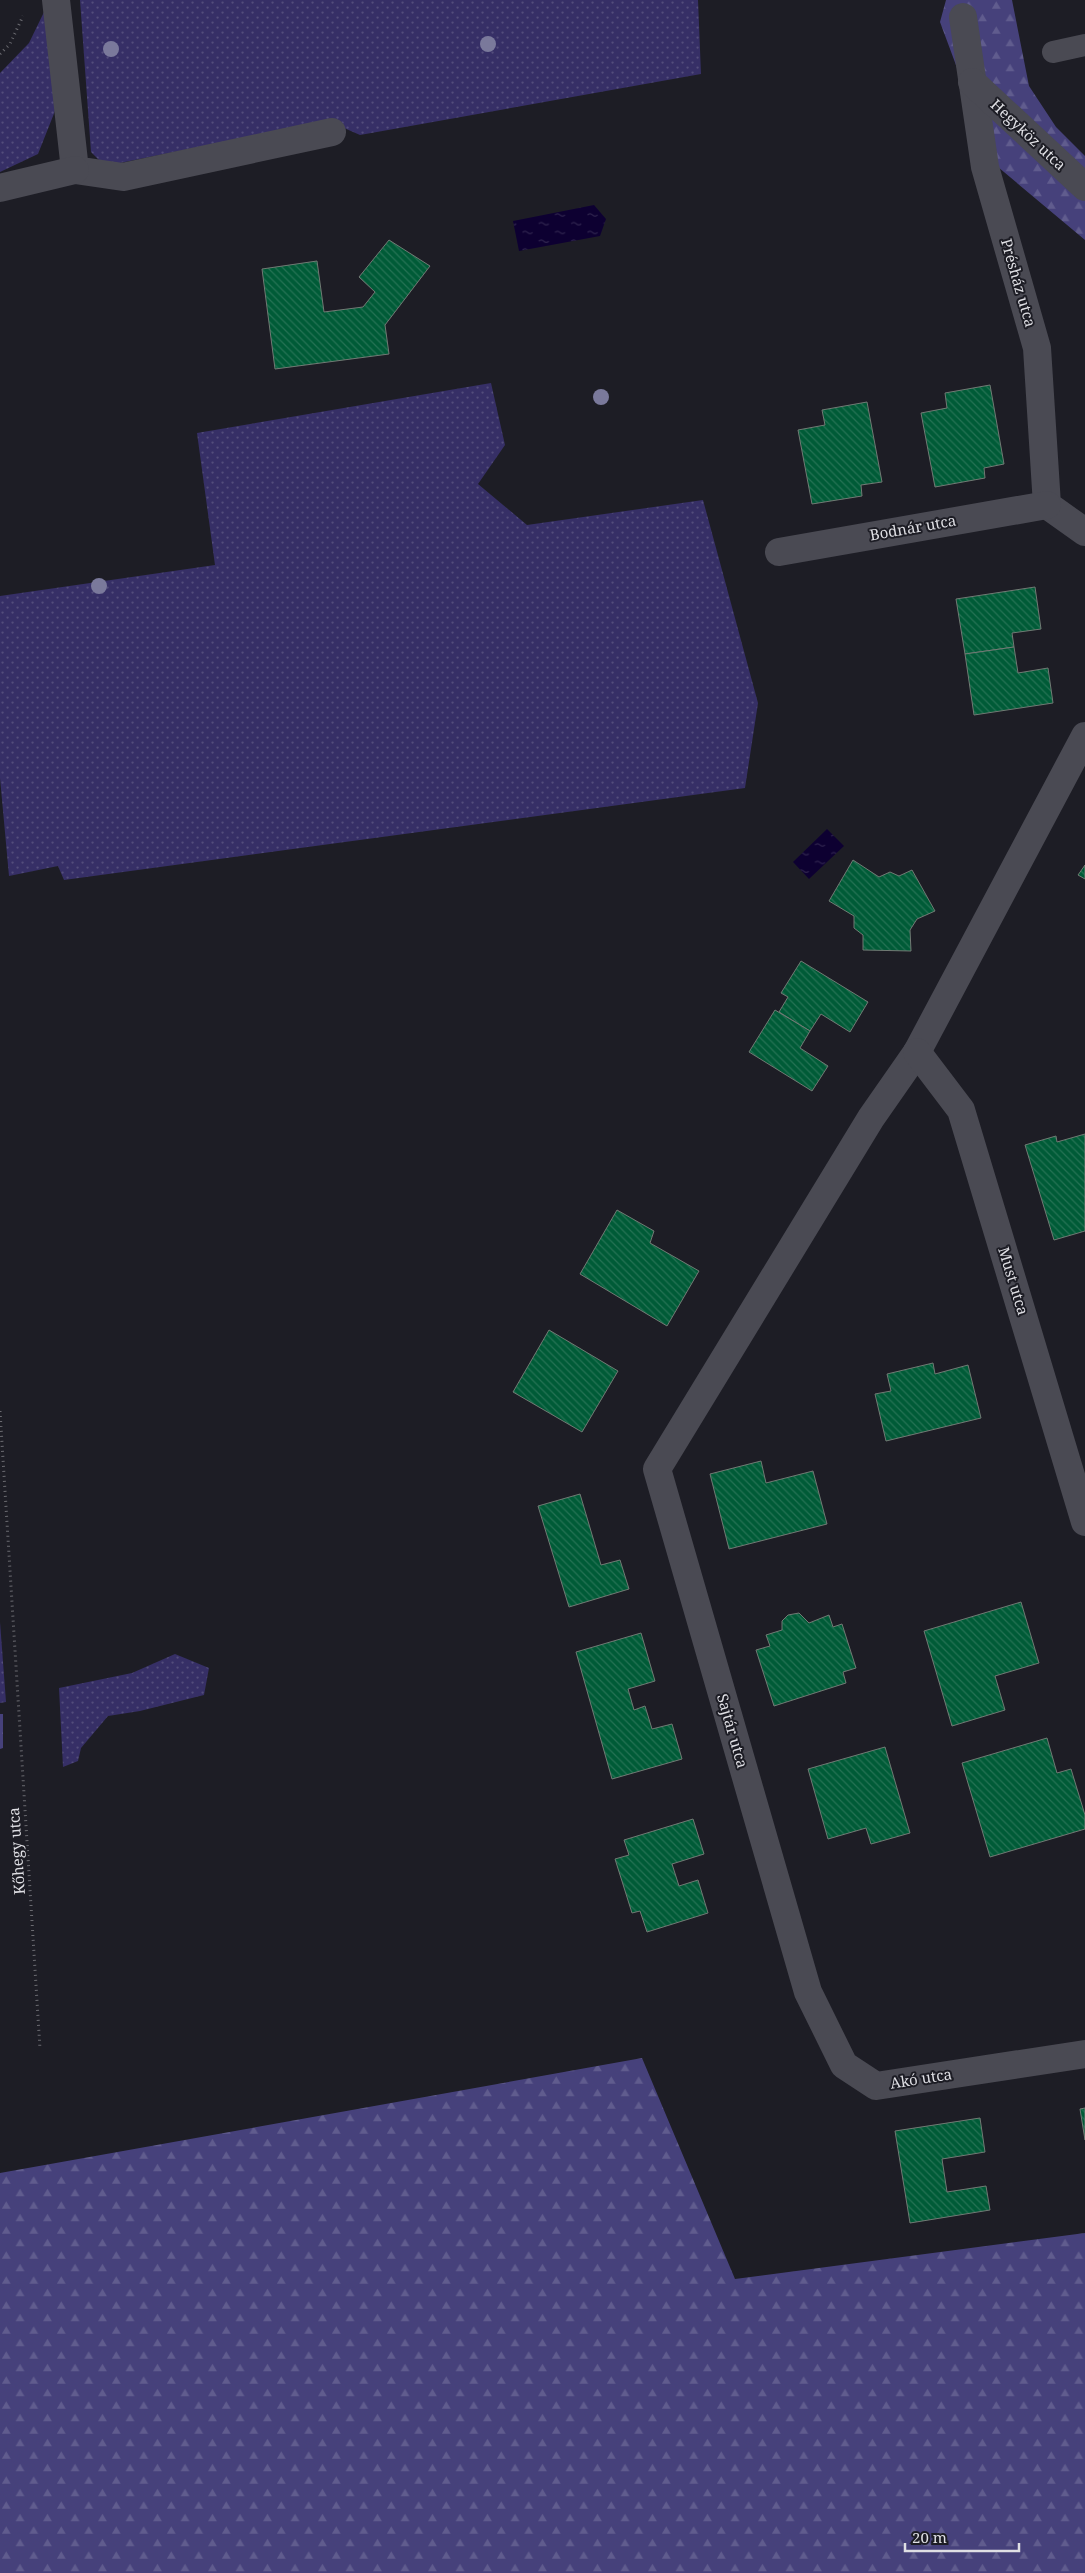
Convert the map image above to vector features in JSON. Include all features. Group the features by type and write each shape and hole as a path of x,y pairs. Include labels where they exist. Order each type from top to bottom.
{"street":[{"path":"56,0 75,170"},
{"name":"Présház utca","path":"963,17 985,167 1037,348 1047,505"},
{"name":"Hegyköz utca","path":"972,82 1085,187"},
{"path":"0,188 75,170 123,177 332,132"},
{"path":"1047,505 1085,532"},
{"name":"Bodnár utca","path":"779,552 1047,505"},
{"path":"917,1052 1085,736"},
{"name":"Sajtár utca","path":"808,1992 657,1469 871,1118 917,1052"},
{"name":"Must utca","path":"917,1052 961,1110 1085,1522"},
{"name":"Akó utca","path":"808,1992 844,2065 876,2086 1085,2054"}],"lane":[{"path":"1053,52 1085,45"}],"path":[{"path":"0,54 10,44 27,9"},
{"name":"Kőhegy utca","path":"0,1411 40,2050"}],"shaded area":[{"path":"80,0 698,0 701,74 360,135 328,121 105,166 91,152"},
{"path":"45,10 55,111 38,154 0,172 0,73 29,43"},
{"path":"491,383 505,445 478,484 527,525 703,500 758,703 745,788 64,880 58,866 9,876 0,778 0,596 215,565 197,433"},
{"path":"0,1622 6,1702 0,1703"},
{"path":"175,1654 209,1668 204,1695 140,1711 108,1716 81,1748 78,1761 63,1767 59,1688 132,1673"}],"green space":[{"path":"946,0 1012,0 1029,86 1056,127 1085,156 1085,240 992,162 940,22"},
{"path":"0,1714 3,1714 3,1748 0,1749"},
{"path":"642,2058 735,2279 1085,2233 1085,2573 0,2573 0,2173"}],"water":[{"path":"594,205 606,219 600,236 519,251 513,221"},
{"path":"827,829 844,846 809,879 793,862"}],"building":[{"path":"389,240 430,266 385,325 389,354 275,369 262,269 317,261 324,312 363,307 375,292 359,277"},
{"path":"990,385 1004,464 984,468 985,478 935,487 921,413 947,408 945,393"},
{"path":"867,402 882,482 861,485 862,496 812,504 798,430 825,425 822,410"},
{"path":"1035,587 1041,629 1012,633 1014,647 965,654 956,599"},
{"path":"1014,647 1018,673 1048,668 1053,703 974,715 965,654"},
{"path":"853,860 879,877 890,872 899,876 912,870 935,911 917,919 910,930 911,951 863,950 863,935 854,928 854,916 829,901"},
{"path":"1085,865 1085,879 1078,875"},
{"path":"801,961 868,1002 850,1032 821,1014 810,1031 779,1012 788,997 781,993"},
{"path":"775,1010 810,1031 800,1048 828,1066 812,1091 749,1052"},
{"path":"1085,1134 1085,1231 1054,1240 1025,1145 1056,1136 1057,1142"},
{"path":"617,1210 654,1231 650,1243 699,1271 667,1326 580,1274"},
{"path":"549,1330 618,1371 582,1432 513,1392"},
{"path":"933,1363 935,1374 968,1365 981,1418 886,1441 875,1394 891,1391 887,1374"},
{"path":"761,1461 766,1483 813,1471 827,1524 729,1549 710,1474"},
{"path":"580,1494 601,1565 620,1560 629,1589 569,1607 538,1506"},
{"path":"1021,1602 1039,1663 995,1676 1005,1710 952,1726 924,1631"},
{"path":"799,1613 809,1623 829,1615 833,1627 842,1624 856,1668 843,1672 846,1683 774,1706 756,1650 770,1646 766,1635 782,1630 782,1621 788,1615"},
{"path":"641,1633 655,1681 628,1689 634,1710 645,1706 652,1729 672,1724 682,1759 612,1779 576,1652"},
{"path":"1047,1738 1057,1773 1071,1769 1085,1815 1085,1829 990,1857 962,1763"},
{"path":"885,1747 910,1833 871,1844 866,1828 828,1839 808,1769"},
{"path":"693,1819 704,1854 672,1864 679,1886 698,1880 708,1913 647,1932 640,1911 632,1913 615,1859 629,1855 624,1840"},
{"path":"1085,2108 1085,2140 1080,2109"},
{"path":"980,2118 985,2152 942,2159 947,2192 986,2186 990,2210 910,2223 895,2131"}]}
